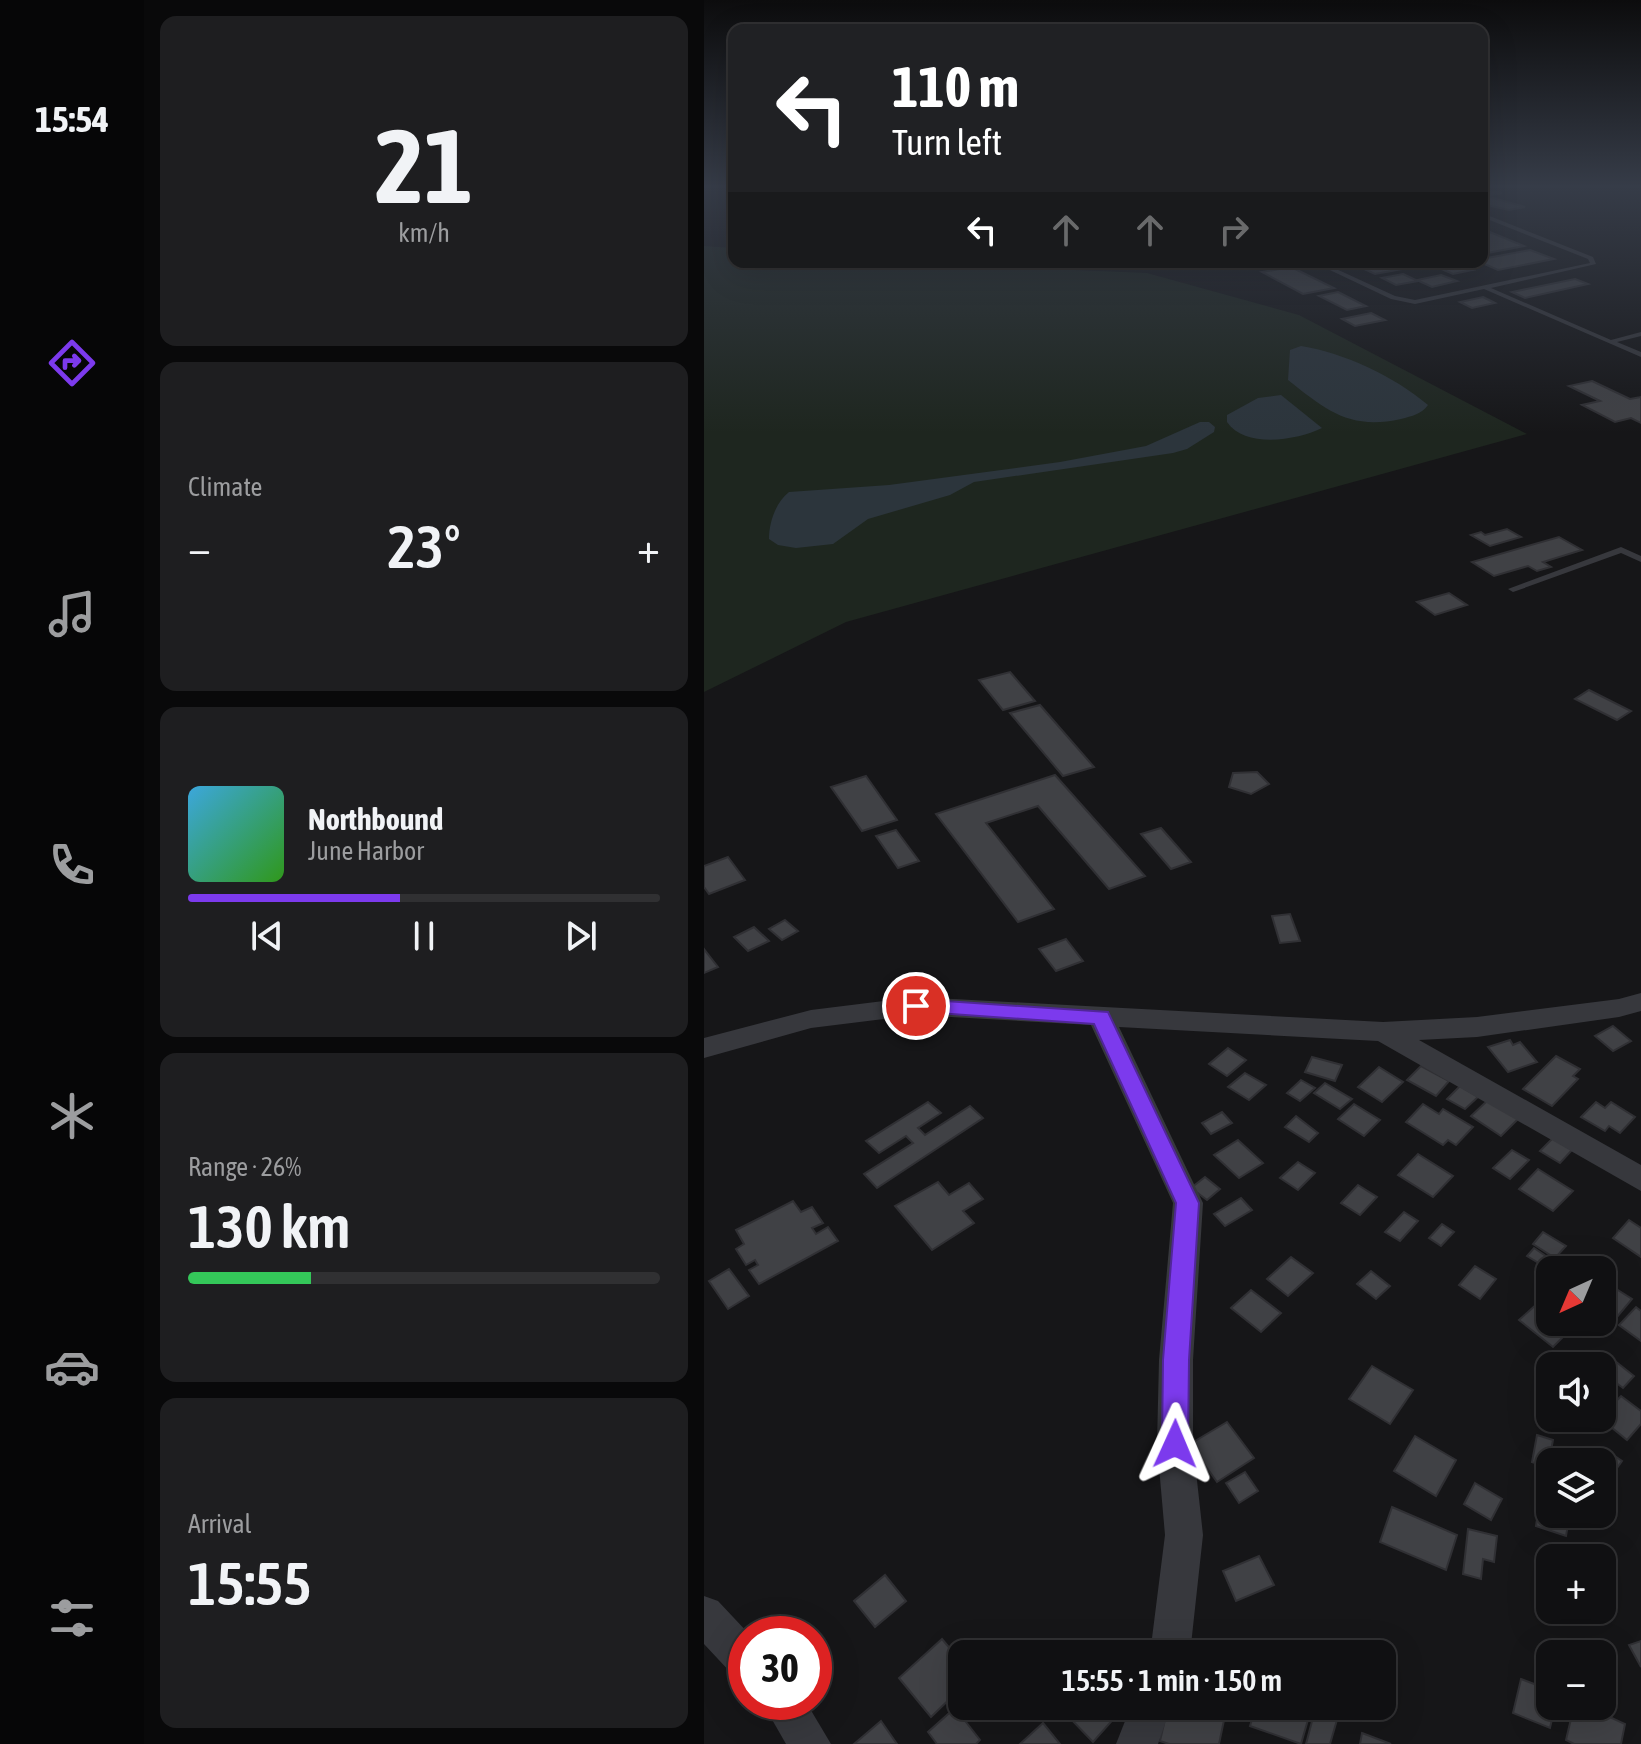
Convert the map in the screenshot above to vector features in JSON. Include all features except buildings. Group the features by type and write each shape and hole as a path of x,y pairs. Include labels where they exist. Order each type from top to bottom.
{"street":[{"path":"704,1048 811,1019 916,1006 1383,1032 1477,1027 1619,1008 1641,1002"},
{"path":"1101,1017 1188,1203 1176,1374 1175,1444 1184,1535 1172,1640"},
{"path":"1383,1032 1641,1179"},
{"path":"704,1615 728,1641"},
{"path":"794,1720 810,1744"},
{"path":"1137,1744 1146,1720"}],"lane":[{"path":"1332,269 1407,302 1573,269"},
{"path":"1485,288 1641,355"},
{"path":"1610,342 1641,334"},
{"path":"1513,589 1621,550 1641,559"}],"shaded area":[{"path":"704,269 1062,269 1147,273 1299,315 1527,434 846,622 704,692"},
{"path":"1301,346 1368,367 1428,405 1413,416 1383,422 1353,420 1327,409 1288,380 1290,350"},
{"path":"1281,395 1322,428 1300,436 1272,440 1246,436 1235,431 1227,422 1227,415 1258,398"},
{"path":"1200,422 1209,422 1215,427 1214,432 1187,449 1173,453 974,482 950,495 868,519 833,544 796,548 778,545 769,539 774,513 789,492 889,485 1060,462 1146,446"}],"route":[{"path":"916,1006 1101,1017 1188,1203 1176,1360 1175,1444"}]}
